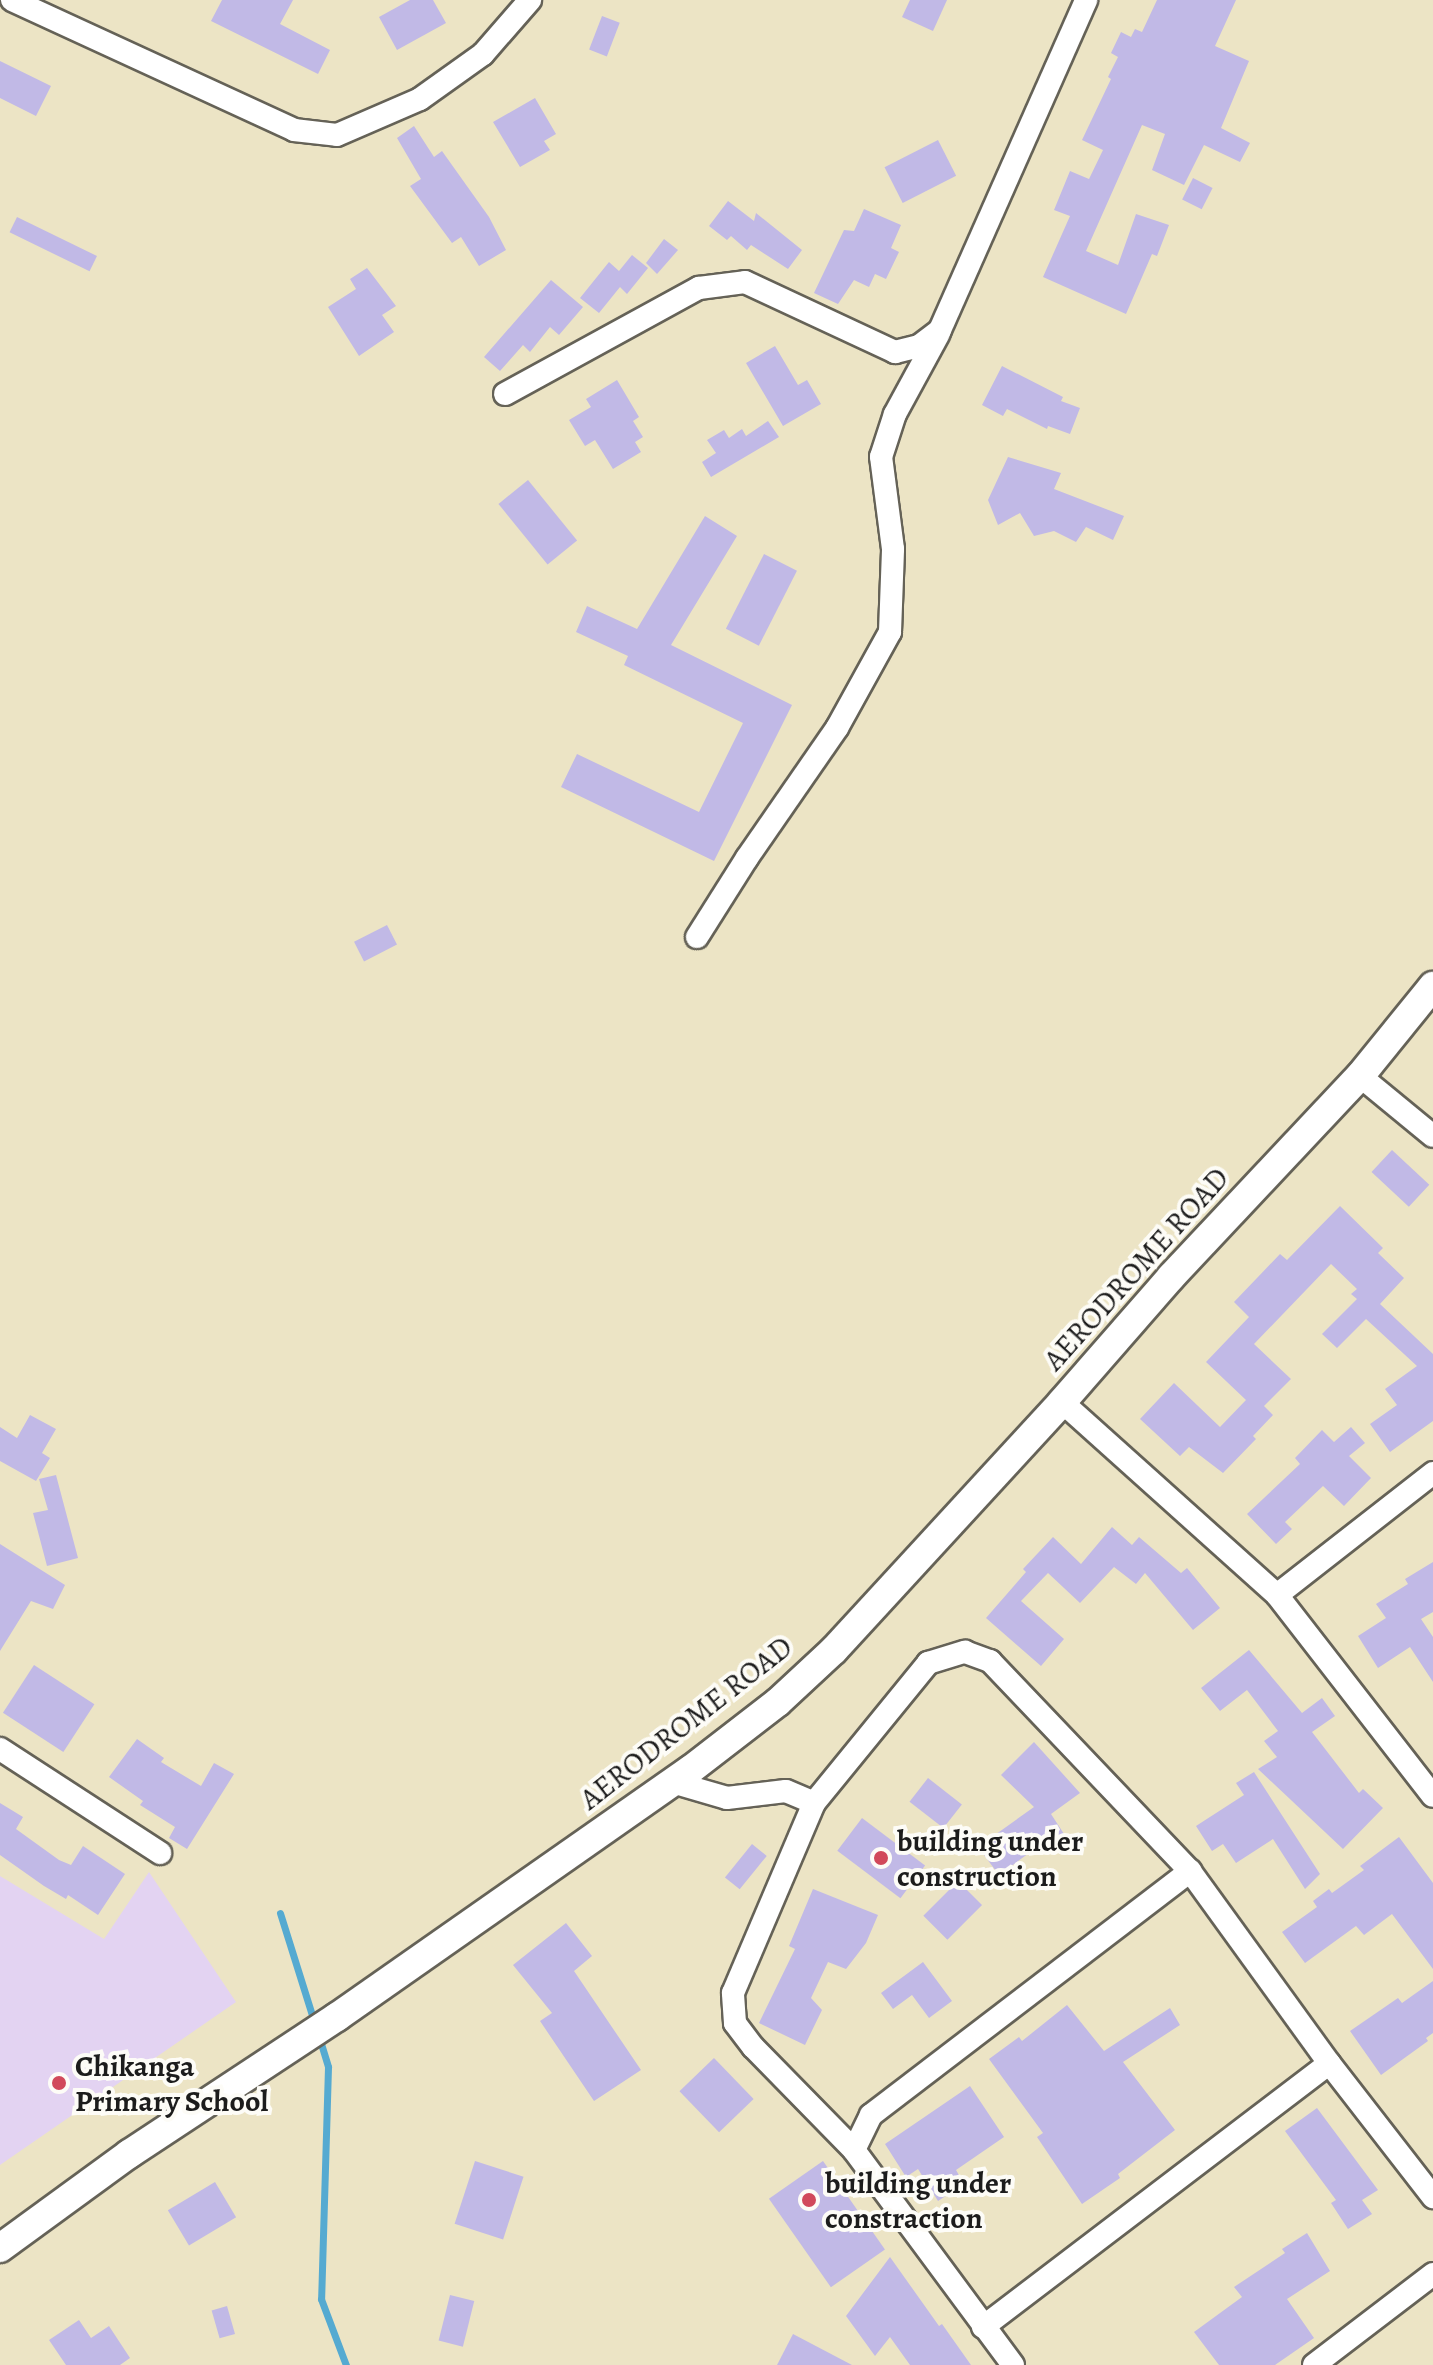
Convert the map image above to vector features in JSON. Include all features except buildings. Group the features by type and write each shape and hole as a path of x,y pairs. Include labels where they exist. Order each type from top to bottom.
{"street":[{"path":"12,0 38,6 294,130 337,135 420,99 483,54 530,0"},
{"path":"697,937 747,858 837,728 890,632 893,549 881,457 895,414 940,330 1086,0"},
{"path":"505,394 699,288 745,282 895,352 919,346 940,330"},
{"name":"AERODROME ROAD","path":"0,2248 129,2154 337,2017 672,1782 778,1702 834,1650 1062,1402 1171,1277 1360,1076 1433,986"},
{"path":"1360,1076 1433,1136"},
{"path":"1062,1402 1277,1595 1433,1796"},
{"path":"1277,1595 1433,1473"},
{"path":"1013,2365 854,2150 753,2047 735,2023 733,1993 814,1803 928,1663 965,1652 990,1661 1190,1871 1329,2063 1433,2197"},
{"path":"0,1749 160,1853"},
{"path":"672,1782 727,1798 786,1791 814,1803"},
{"path":"854,2150 871,2115 1190,1871"},
{"path":"983,2327 1329,2063"},
{"path":"1314,2365 1433,2274"}],"shaded area":[{"name":"Chikanga Primary School","path":"149,1872 236,2002 0,2165 0,1876 104,1939"}],"waterway":[{"path":"280,1913 315,2025"},
{"path":"319,2037 328,2067 321,2299 346,2365"}],"place":[{"name":"building under construction","path":"881,1858"},
{"name":"Chikanga Primary School","path":"59,2083"},
{"name":"building under constraction","path":"809,2200"}]}
